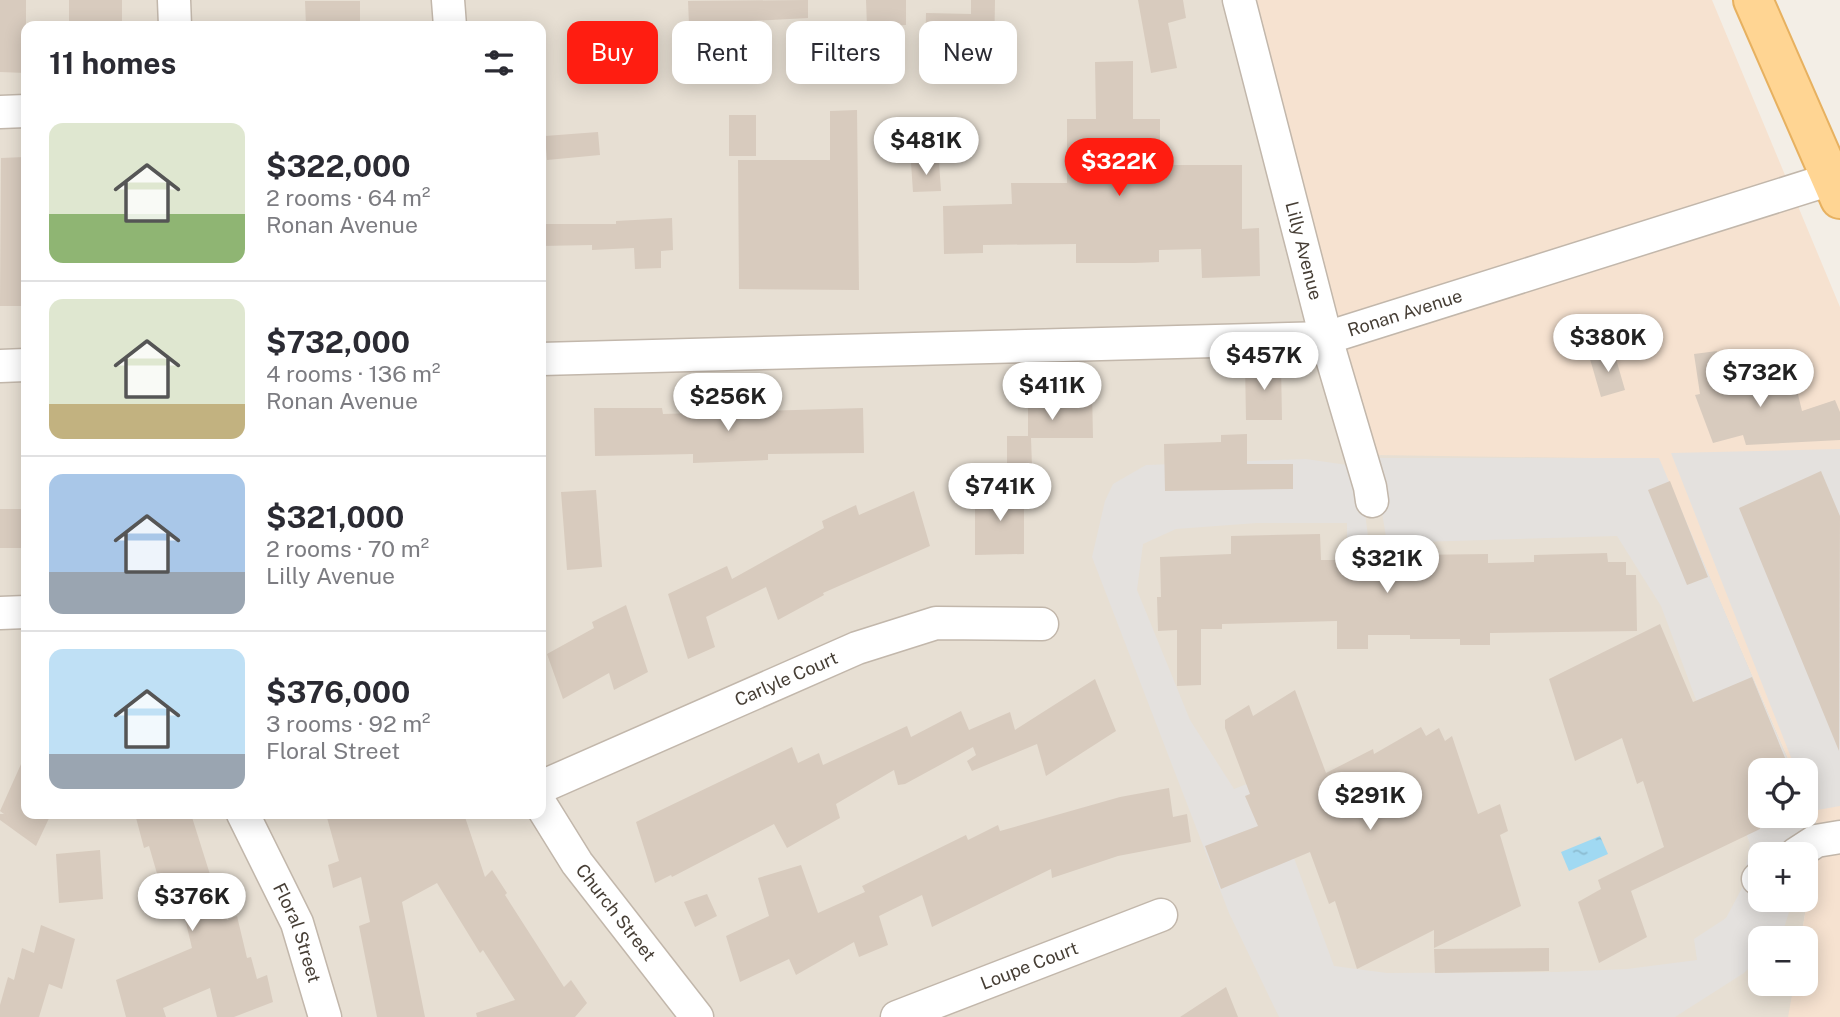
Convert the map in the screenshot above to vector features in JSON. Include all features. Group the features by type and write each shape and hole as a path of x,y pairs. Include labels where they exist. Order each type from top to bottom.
{"main road":[{"path":"1753,0 1835,189"}],"street":[{"path":"174,0 175,21"},
{"path":"448,0 450,21"},
{"name":"Lilly Avenue","path":"1239,0 1326,338 1372,501"},
{"path":"0,112 21,111"},
{"name":"Ronan Avenue","path":"546,359 1326,338 1835,189"},
{"path":"0,366 21,365"},
{"path":"0,613 21,612"},
{"name":"Carlyle Court","path":"546,785 857,648 936,623 1042,624"},
{"name":"Church Street","path":"546,814 577,863 697,1017"},
{"name":"Floral Street","path":"245,819 297,923 324,1017"},
{"path":"1814,842 1840,837"},
{"name":"Loupe Court","path":"897,1017 1161,915"}],"shaded area":[{"path":"0,0 1256,0 1339,348 1659,458 1788,758 1748,758 1748,828 1818,827 1819,829 1817,842 1748,842 1748,912 1805,912 1803,926 1748,926 1748,996 1792,996 1789,1017 0,1017"},
{"path":"1256,0 1712,0 1840,307 1840,1017 1788,1017 1792,996 1818,996 1818,926 1803,926 1805,912 1818,912 1818,758 1788,758 1659,459 1374,455 1339,348"},
{"path":"1840,449 1840,806 1818,810 1818,758 1791,758 1671,453"},
{"path":"1373,458 1659,458 1787,758 1748,758 1748,828 1816,828 1811,842 1749,842 1661,606 1617,536 1387,543"},
{"path":"1306,459 1354,466 1362,488 1368,537 1347,539 1347,523 1257,523 1176,529 1143,544 1137,590 1190,720 1234,789 1264,777 1334,966 1387,973 1556,972 1627,969 1697,960 1694,939 1726,918 1742,888 1748,855 1748,912 1789,912 1785,926 1748,926 1748,969 1675,1017 1279,1017 1229,913 1092,557 1105,501 1113,484 1146,465"}],"water":[{"path":"1600,836 1608,854 1569,871 1561,852"}],"building":[{"path":"0,0 26,0 26,21 21,21 21,73 0,72"},
{"path":"69,0 122,0 122,21 69,21"},
{"path":"808,0 808,18 689,21 688,1"},
{"path":"866,0 906,0 906,25 905,21 867,21"},
{"path":"971,0 995,0 995,21 926,21 926,13 971,14"},
{"path":"1138,0 1183,0 1186,18 1168,23 1177,68 1151,73"},
{"path":"305,1 360,1 360,21 306,21"},
{"path":"1133,61 1133,119 1160,119 1160,165 1242,165 1242,229 1259,228 1260,276 1202,278 1201,249 1159,250 1159,262 1135,263 1076,263 1076,244 983,245 983,253 944,254 943,206 1012,204 1011,183 1067,183 1067,119 1096,119 1095,62"},
{"path":"857,110 859,290 739,289 738,160 830,160 830,111"},
{"path":"729,115 756,115 756,156 729,156"},
{"path":"598,132 600,155 547,160 546,136"},
{"path":"21,157 21,306 0,306 1,158"},
{"path":"939,162 941,191 913,192 911,163"},
{"path":"672,218 673,250 661,251 661,268 635,269 634,248 592,250 592,245 546,246 546,224 616,224 616,221"},
{"path":"1717,351 1723,387 1768,374 1795,382 1802,411 1835,400 1840,412 1840,440 1746,445 1743,435 1713,443 1695,395 1700,394 1694,354"},
{"path":"1614,352 1625,390 1601,397 1590,359"},
{"path":"1245,363 1281,363 1282,420 1246,420"},
{"path":"1092,392 1093,438 1031,438 1032,466 1007,466 1007,436 1028,436 1028,393"},
{"path":"594,408 662,408 663,414 863,408 864,453 768,454 768,460 693,463 693,454 595,456"},
{"path":"1247,434 1247,464 1293,464 1293,489 1165,491 1164,444 1221,442 1221,435"},
{"path":"1821,471 1840,516 1839,751 1739,508"},
{"path":"1670,481 1708,577 1687,585 1648,490"},
{"path":"596,490 602,567 567,570 561,492"},
{"path":"914,491 930,546 823,593 824,595 778,620 766,587 706,617 715,647 688,659 668,594 727,566 732,579 824,528 822,521 856,505 859,515"},
{"path":"1024,491 1024,554 975,555 975,492"},
{"path":"0,509 21,509 21,548 0,548"},
{"path":"1320,534 1321,560 1363,560 1363,566 1410,566 1410,555 1488,554 1488,563 1534,562 1534,555 1607,553 1608,562 1626,562 1626,575 1636,575 1637,631 1490,633 1490,645 1460,645 1460,639 1410,639 1410,635 1368,635 1368,649 1337,649 1337,621 1222,624 1222,629 1201,629 1201,685 1177,686 1177,630 1158,631 1160,557 1231,554 1231,536"},
{"path":"626,605 648,672 614,690 609,673 563,699 547,654 594,628 592,622"},
{"path":"1660,624 1693,702 1752,677 1785,758 1748,758 1748,828 1760,829 1631,891 1647,937 1599,963 1578,902 1601,889 1598,880 1664,847 1643,781 1637,784 1622,738 1575,761 1549,679"},
{"path":"1095,679 1116,731 1046,776 1037,744 972,771 967,761 976,755 973,747 905,784 898,785 894,770 836,804 840,818 787,848 774,824 672,877 671,875 655,883 636,822 792,747 798,763 819,753 823,765 907,726 911,737 961,711 969,730 1010,712 1015,730"},
{"path":"1295,690 1326,773 1373,749 1374,754 1421,727 1426,736 1439,728 1445,741 1452,736 1478,814 1500,804 1508,831 1500,835 1521,906 1434,948 1434,930 1357,969 1335,901 1329,904 1310,852 1221,889 1205,846 1258,826 1245,796 1250,794 1225,728 1225,720 1249,705 1253,716"},
{"path":"21,764 21,819 49,819 36,846 0,820 0,814 4,814 0,811"},
{"path":"1169,788 1173,817 1187,814 1191,842 1118,856 1052,878 1051,869 932,927 922,895 879,916 888,945 859,957 854,942 796,975 789,959 740,982 726,936 769,916 758,878 801,865 818,913 865,892 862,886 966,835 968,840 998,825 1000,831 1120,797"},
{"path":"136,819 193,819 218,900 222,898 227,920 237,916 247,958 251,957 257,979 267,975 273,1002 234,1017 217,1017 210,988 163,1008 166,1017 126,1017 116,980 192,948 181,902 167,908 149,846 144,848"},
{"path":"327,819 466,819 485,877 492,870 564,987 571,980 587,1003 575,1017 477,1017 476,1013 515,1000 483,950 480,953 437,883 402,902 425,1017 377,1017 359,926 370,922 361,877 333,888 328,865 339,861"},
{"path":"100,850 103,899 59,903 56,854"},
{"path":"707,894 717,916 695,927 684,902"},
{"path":"41,925 75,939 62,989 49,984 39,1017 0,1017 0,1005 8,977 14,980 22,948 34,953"},
{"path":"1549,948 1549,971 1435,973 1434,949"},
{"path":"1226,987 1238,1017 1180,1017"}]}
